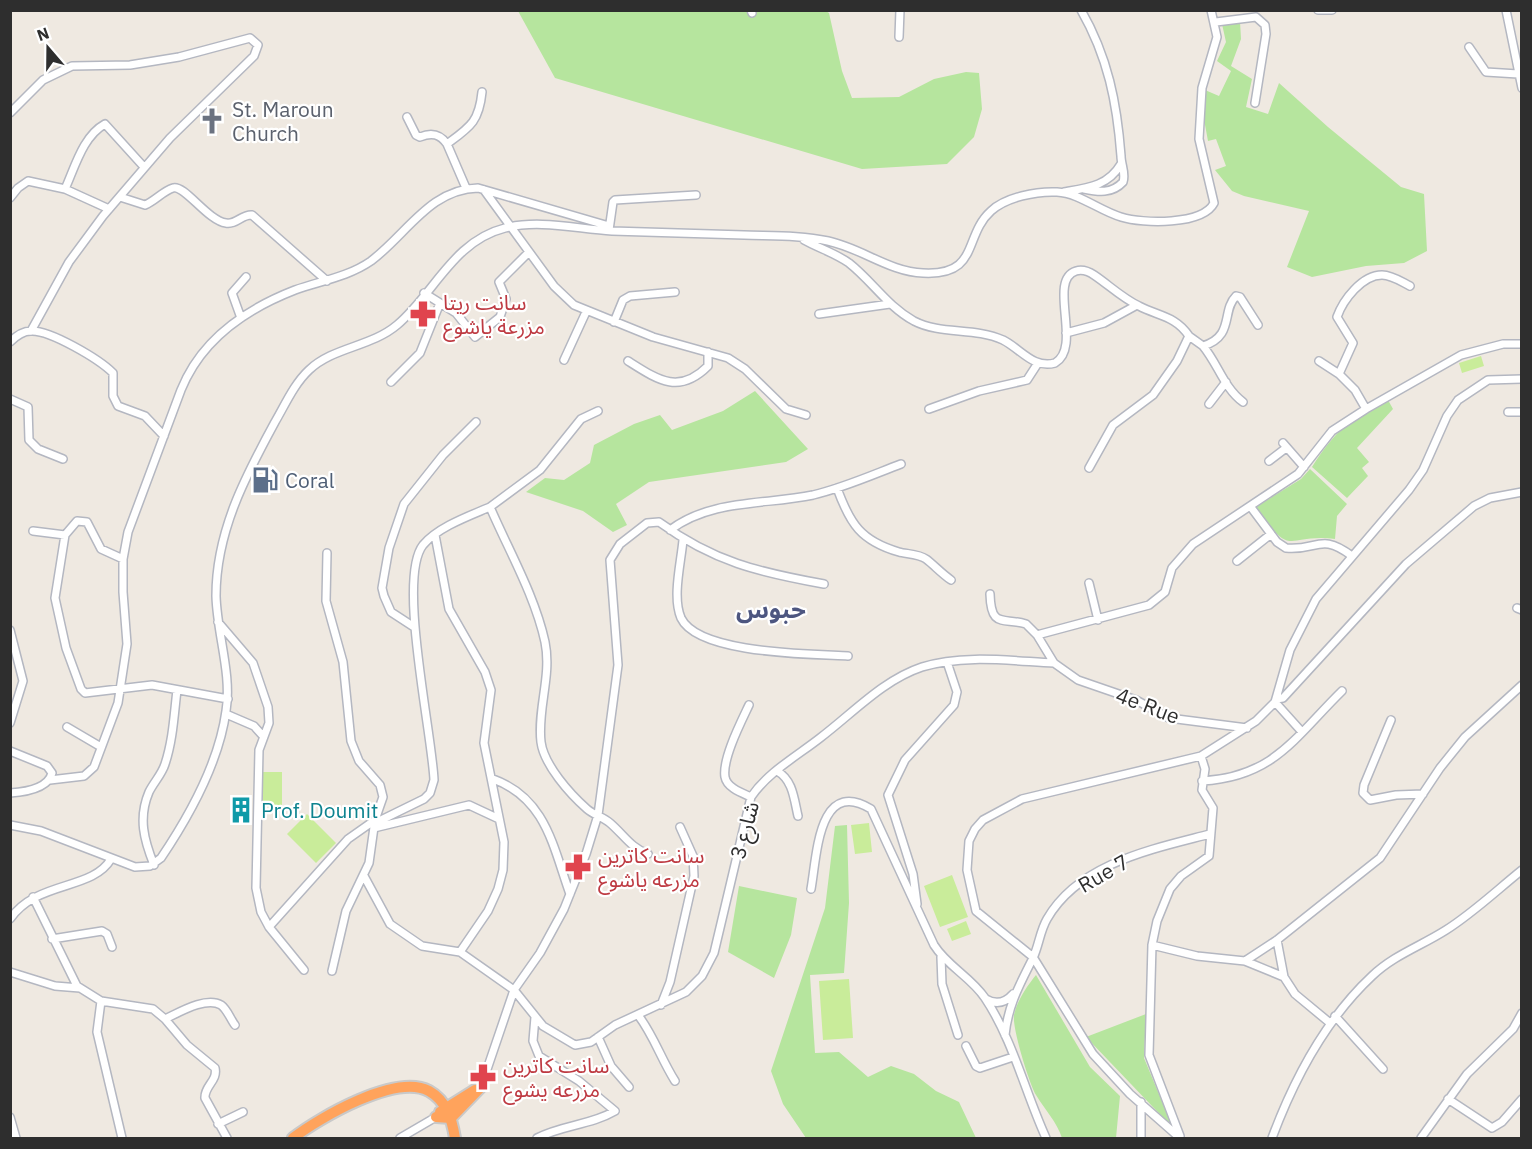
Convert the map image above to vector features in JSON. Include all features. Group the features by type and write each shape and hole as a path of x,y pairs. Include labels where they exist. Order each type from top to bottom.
{"highway":[{"path":"293,1138 321,1118 389,1090 410,1087 426,1089 446,1107 455,1138"},
{"path":"436,1117 446,1107 481,1087"},
{"path":"436,1117 451,1118 481,1087"}],"street":[{"path":"899,38 900,10"},
{"path":"1081,10 1096,37 1116,102 1121,164 1125,179 1119,186 1102,192 1084,189"},
{"path":"1062,192 1120,217 1137,221 1193,218 1208,213 1212,208 1213,194 1199,139 1199,117 1202,88 1217,37 1216,21 1211,10"},
{"path":"1318,10 1332,10"},
{"path":"1506,10 1521,88"},
{"path":"1216,21 1247,13 1261,19 1266,30 1255,103"},
{"path":"10,113 43,80 72,66 130,65 179,57 242,39 255,40 258,47 254,56 144,167 109,209 69,262 31,331"},
{"path":"1469,47 1486,72 1518,74"},
{"path":"447,144 471,126 480,114 482,92"},
{"path":"407,117 416,135 420,137 428,133 441,136 447,144 466,188"},
{"path":"65,189 82,148 99,127 105,124 144,167"},
{"path":"10,825 40,831 139,868 154,865 172,842 202,785 223,730 228,699 216,594 230,514 238,492 287,401 309,369 336,353 383,335 398,325 442,270 470,246 496,231 530,224 799,237 844,245 900,269 922,273 943,272 965,260 990,211 1017,198 1084,189 1107,181 1121,164"},
{"path":"10,198 28,181 65,189 109,209"},
{"path":"120,197 145,205 171,188 177,187 184,190 200,209 220,221 230,223 247,214 252,215 327,281"},
{"path":"10,793 32,789 50,780 84,776 94,767 121,688 128,644 123,559 134,512 189,370 203,350 241,318 295,290 350,273 371,261 427,207 443,197 466,188 484,190 609,228"},
{"path":"484,190 509,227 565,298 586,312 653,337 708,352 737,363 786,410 806,415"},
{"path":"609,228 615,200 696,195"},
{"path":"799,237 848,263 890,304 915,322 933,328 970,330 990,335 1005,341 1038,363 1047,365 1060,360 1066,346 1065,285 1073,273 1086,271 1137,305 1175,320 1189,336 1203,346 1231,392 1243,402"},
{"path":"424,293 456,313 472,336 477,336 500,317 506,299 498,282 529,252"},
{"path":"1340,374 1353,344 1337,317 1353,292 1360,285 1382,275 1410,286"},
{"path":"241,318 232,292 237,284 246,277"},
{"path":"614,322 623,300 630,296 675,292"},
{"path":"1203,346 1220,337 1236,296 1242,300 1258,324"},
{"path":"391,382 420,353 440,303"},
{"path":"819,314 890,304"},
{"path":"1066,333 1104,323 1137,305"},
{"path":"564,360 586,312"},
{"path":"10,342 21,334 31,331 67,343 107,367 115,379 113,396 118,406 150,419 164,436"},
{"path":"1089,468 1113,425 1153,395 1177,361 1189,336"},
{"path":"1037,635 1149,605 1159,599 1165,592 1172,568 1180,555 1298,474 1332,431 1366,408 1461,355 1495,345 1521,344"},
{"path":"628,361 656,377 679,384 697,377 708,366 708,352"},
{"path":"1319,361 1340,374 1355,390 1366,408"},
{"path":"928,409 979,391 1027,380 1038,363"},
{"path":"1275,701 1290,650 1305,618 1326,585 1423,470 1447,416 1458,400 1488,380 1521,379"},
{"path":"1209,404 1226,382"},
{"path":"10,399 28,407 28,435 34,446 63,459"},
{"path":"269,927 348,839 424,799 433,785 431,746 414,627 414,568 417,555 424,544 435,535 490,507 540,470 581,419 598,411"},
{"path":"1508,412 1521,412"},
{"path":"414,627 391,612 384,596 382,588 389,548 404,504 443,454 476,422"},
{"path":"1269,461 1285,446 1304,466"},
{"path":"670,530 694,515 716,509 800,497 837,488 901,464"},
{"path":"837,488 848,515 866,538 879,546 925,558 935,570 951,580"},
{"path":"1181,1138 1093,1054 1033,957 985,920 973,905 966,854 969,841 978,824 994,812 1056,789 1201,756 1247,728 1275,701 1283,698 1406,564 1474,506 1490,498 1521,492"},
{"path":"1250,506 1271,534 1286,548 1326,542 1337,544 1352,556"},
{"path":"490,507 534,606 546,644 547,677 541,735 543,750 558,776 589,811 613,826 628,843 648,854"},
{"path":"123,559 101,549 87,522 77,521 65,535 56,606 66,648 78,680 86,693 145,685 228,699"},
{"path":"481,1087 514,990 543,947 570,894 598,815 618,678 610,560 620,544 647,523 659,522 683,540 742,566 767,574 825,584"},
{"path":"33,531 65,535"},
{"path":"1237,561 1271,534"},
{"path":"364,876 390,924 422,946 460,952 479,926 498,889 504,859 493,779 484,743 491,690 485,672 449,609 435,535"},
{"path":"683,540 678,608 682,620 697,634 733,647 848,656"},
{"path":"327,553 327,601 343,662 351,741 359,761 377,781 383,793 375,824 371,854 364,876 346,911 332,971"},
{"path":"1089,583 1098,620"},
{"path":"990,594 990,607 996,617 1011,624 1026,624 1037,635 1054,663"},
{"path":"218,622 246,653 258,672 269,718 262,736 258,764 259,840 256,888 261,912 269,927 304,970"},
{"path":"10,630 23,681 10,723"},
{"name":"شارع 3","path":"460,952 514,990 535,1017 552,1032 575,1045 591,1042 615,1025 661,1005 691,988 711,962 751,797 768,776 886,686 922,667 947,662 1002,660 1054,663"},
{"path":"918,909 913,874 888,795 905,760 954,705 957,692 947,662"},
{"name":"4e Rue","path":"1054,663 1078,680 1136,700 1168,718 1247,728"},
{"path":"1245,961 1277,940 1380,858 1465,737 1521,685"},
{"path":"154,865 144,834 144,810 150,792 164,767 172,742 177,690"},
{"path":"1202,781 1234,778 1259,769 1288,747 1342,691"},
{"path":"1275,701 1302,732"},
{"path":"749,705 726,761 725,777 732,787 751,797"},
{"path":"226,714 254,726 262,736"},
{"path":"1391,720 1364,785 1363,793 1370,800 1396,795 1423,794"},
{"path":"68,727 101,747"},
{"path":"10,751 47,766 52,773 50,780"},
{"path":"1181,1138 1149,1055 1152,945 1164,900 1181,876 1209,856 1213,808 1203,795 1202,781 1205,769 1201,756"},
{"path":"777,771 785,776 792,789 798,816"},
{"path":"493,779 517,789 538,813 570,894"},
{"path":"811,889 822,823 842,802 859,801 872,809 941,957 942,984 958,1035"},
{"path":"375,824 469,805 499,819"},
{"path":"661,1005 670,982 694,876 693,856 680,827"},
{"name":"Rue 7","path":"1005,1038 1006,1022 1016,991 1033,957 1046,919 1057,904 1093,874 1145,851 1210,834"},
{"path":"10,919 33,897 96,875 111,859"},
{"path":"1272,1138 1302,1072 1330,1023 1373,975 1395,957 1460,920 1521,870"},
{"path":"33,897 52,939 80,988"},
{"path":"52,939 102,931 107,934 112,947"},
{"path":"1277,940 1284,977 1295,994 1330,1023"},
{"path":"1152,945 1197,956 1245,961 1284,977"},
{"path":"941,957 978,988 986,999 1005,1038 1046,1138"},
{"path":"10,972 55,986 80,988 101,1000 132,1007 150,1008 165,1019 187,1045 216,1069 215,1076 204,1096 227,1138"},
{"path":"986,999 995,1003 1004,1002 1016,991"},
{"path":"101,1000 98,1032 122,1138"},
{"path":"165,1019 191,1007 216,1004 222,1006 235,1026"},
{"path":"1420,1138 1467,1074 1512,1029 1521,1013"},
{"path":"638,1015 653,1036 664,1065 675,1081"},
{"path":"1335,1016 1383,1069"},
{"path":"535,1017 532,1041 539,1056 579,1081 615,1111 591,1123 555,1131 537,1138"},
{"path":"598,1037 611,1066 628,1087"},
{"path":"966,1046 975,1066 980,1068 1013,1057"},
{"path":"1448,1099 1492,1128 1502,1122 1521,1099"},
{"path":"1141,1102 1141,1138"},
{"path":"219,1124 243,1112"},
{"path":"10,1117 16,1138"},
{"path":"400,1138 436,1117"}],"green space":[{"path":"518,11 826,11 829,13 842,71 852,98 899,97 934,79 966,72 979,73 982,109 974,137 947,164 862,169 555,78"},
{"path":"1240,21 1241,39 1231,66 1252,79 1246,107 1268,114 1279,83 1401,187 1424,194 1427,251 1404,263 1366,266 1312,277 1287,267 1309,211 1244,196 1232,191 1215,170 1226,166 1216,139 1208,141 1203,114 1205,90 1219,96 1231,71 1217,61 1226,42 1222,24"},
{"path":"1481,356 1484,366 1462,373 1459,363"},
{"path":"755,391 808,449 786,462 649,482 616,504 627,525 613,532 583,511 526,492 545,478 564,480 590,463 594,445 634,424 660,415 672,430 723,411"},
{"path":"1388,400 1393,409 1357,448 1369,462 1362,468 1368,476 1347,498 1312,467 1328,444 1344,427 1363,413"},
{"path":"1310,469 1347,504 1337,516 1335,539 1291,541 1284,539 1268,524 1256,507 1301,479"},
{"path":"262,772 282,772 282,807 263,807"},
{"path":"307,814 336,843 316,863 287,834"},
{"path":"869,823 872,852 855,854 851,825"},
{"path":"847,825 849,903 844,973 810,975 815,1053 839,1052 868,1077 891,1066 914,1074 936,1091 959,1102 976,1138 806,1138 783,1104 771,1071 825,908 835,826"},
{"path":"952,875 968,917 940,927 924,886"},
{"path":"739,886 797,898 791,935 774,978 728,952"},
{"path":"966,921 971,934 952,941 947,929"},
{"path":"1036,975 1090,1067 1120,1096 1116,1138 1062,1138 1054,1121 1036,1095 1022,1055 1014,1015 1017,1004"},
{"path":"849,979 853,1038 823,1040 819,981"},
{"path":"1146,1014 1144,1058 1173,1128 1086,1037"}],"place":[{"name":"St. Maroun Church","path":"212,121"},
{"name":"سانت ريتا مزرعة ياشوع","path":"423,314"},
{"name":"Coral","path":"265,480"},
{"name":"Prof. Doumit","path":"241,810"},
{"name":"سانت كاترين مزرعه ياشوع","path":"578,867"},
{"name":"سانت كاترين مزرعه يشوع","path":"483,1077"}],"district":[{"name":"حبوس","path":"771,609"}]}
